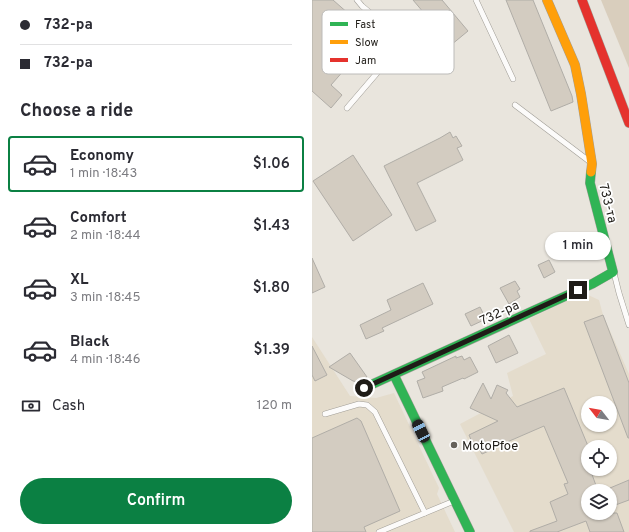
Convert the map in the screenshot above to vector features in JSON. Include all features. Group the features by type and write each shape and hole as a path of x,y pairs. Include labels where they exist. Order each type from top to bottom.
{"street":[{"name":"733-та","path":"547,0 574,65 581,94 592,164 590,183 613,272"},
{"path":"582,0 629,123"},
{"name":"732-ра","path":"364,388 592,284 613,272"},
{"path":"394,375 470,532"}],"lane":[{"path":"357,0 367,10"},
{"path":"476,0 513,79"},
{"path":"347,108 376,74"},
{"path":"515,104 592,164"},
{"path":"613,272 629,325"},
{"path":"325,414 359,404 367,405 375,412 425,513"},
{"path":"379,532 454,500"}],"shaded area":[{"path":"601,0 629,0 629,68"},
{"path":"584,293 599,300 603,315 629,374 629,532 514,532 460,424 513,396 507,373 546,354 529,319"},
{"path":"312,337 350,396 376,398 394,393 439,488 437,494 455,532 312,532"}],"building":[{"path":"312,0 333,0 344,10 322,10 322,74 341,74 331,85 342,95 331,108 312,91"},
{"path":"413,0 442,0 450,10 421,10"},
{"path":"506,0 533,0 572,96 573,102 551,111"},
{"path":"454,14 468,31 454,43"},
{"path":"450,132 453,138 456,136 462,146 457,148 463,160 417,183 436,221 416,231 384,166"},
{"path":"353,155 392,215 353,241 313,181"},
{"path":"312,258 325,287 312,293"},
{"path":"549,260 555,272 544,278 538,265"},
{"path":"515,281 520,289 517,291 520,297 509,304 500,288"},
{"path":"423,283 433,304 382,328 384,331 366,339 360,325 391,310 387,300"},
{"path":"480,307 486,319 471,326 465,314"},
{"path":"603,315 629,383 629,438 617,409 617,396 612,396 584,322"},
{"path":"509,335 518,353 496,363 488,346"},
{"path":"312,346 327,375 315,381 312,375"},
{"path":"350,353 367,377 358,382 353,381 329,367"},
{"path":"456,356 456,358 462,356 464,360 470,357 478,372 442,387 443,391 423,398 417,381 425,378 422,372"},
{"path":"483,383 491,399 497,385 508,390 506,393 517,407 564,388 586,440 581,440 581,476 593,476 595,484 581,484 581,520 617,520 617,513 624,532 590,532 586,521 557,532 530,532 557,521 550,502 568,494 564,484 568,483 544,426 482,454 478,447 475,449 469,435 498,421 470,408"},
{"path":"357,418 361,421 400,511 364,527 366,532 312,532 312,438"},
{"path":"629,480 629,500 617,504 617,485"}],"traffic: fast":[{"path":"364,388 592,284 613,272 590,183 591,172"},
{"path":"394,375 470,532"}],"traffic: slow":[{"path":"547,0 575,65 592,164 591,172"}],"traffic: jam":[{"path":"582,0 629,123"}],"place":[{"name":"MotoPfoe","path":"454,445"}],"route":[{"path":"364,388 578,290"}]}
